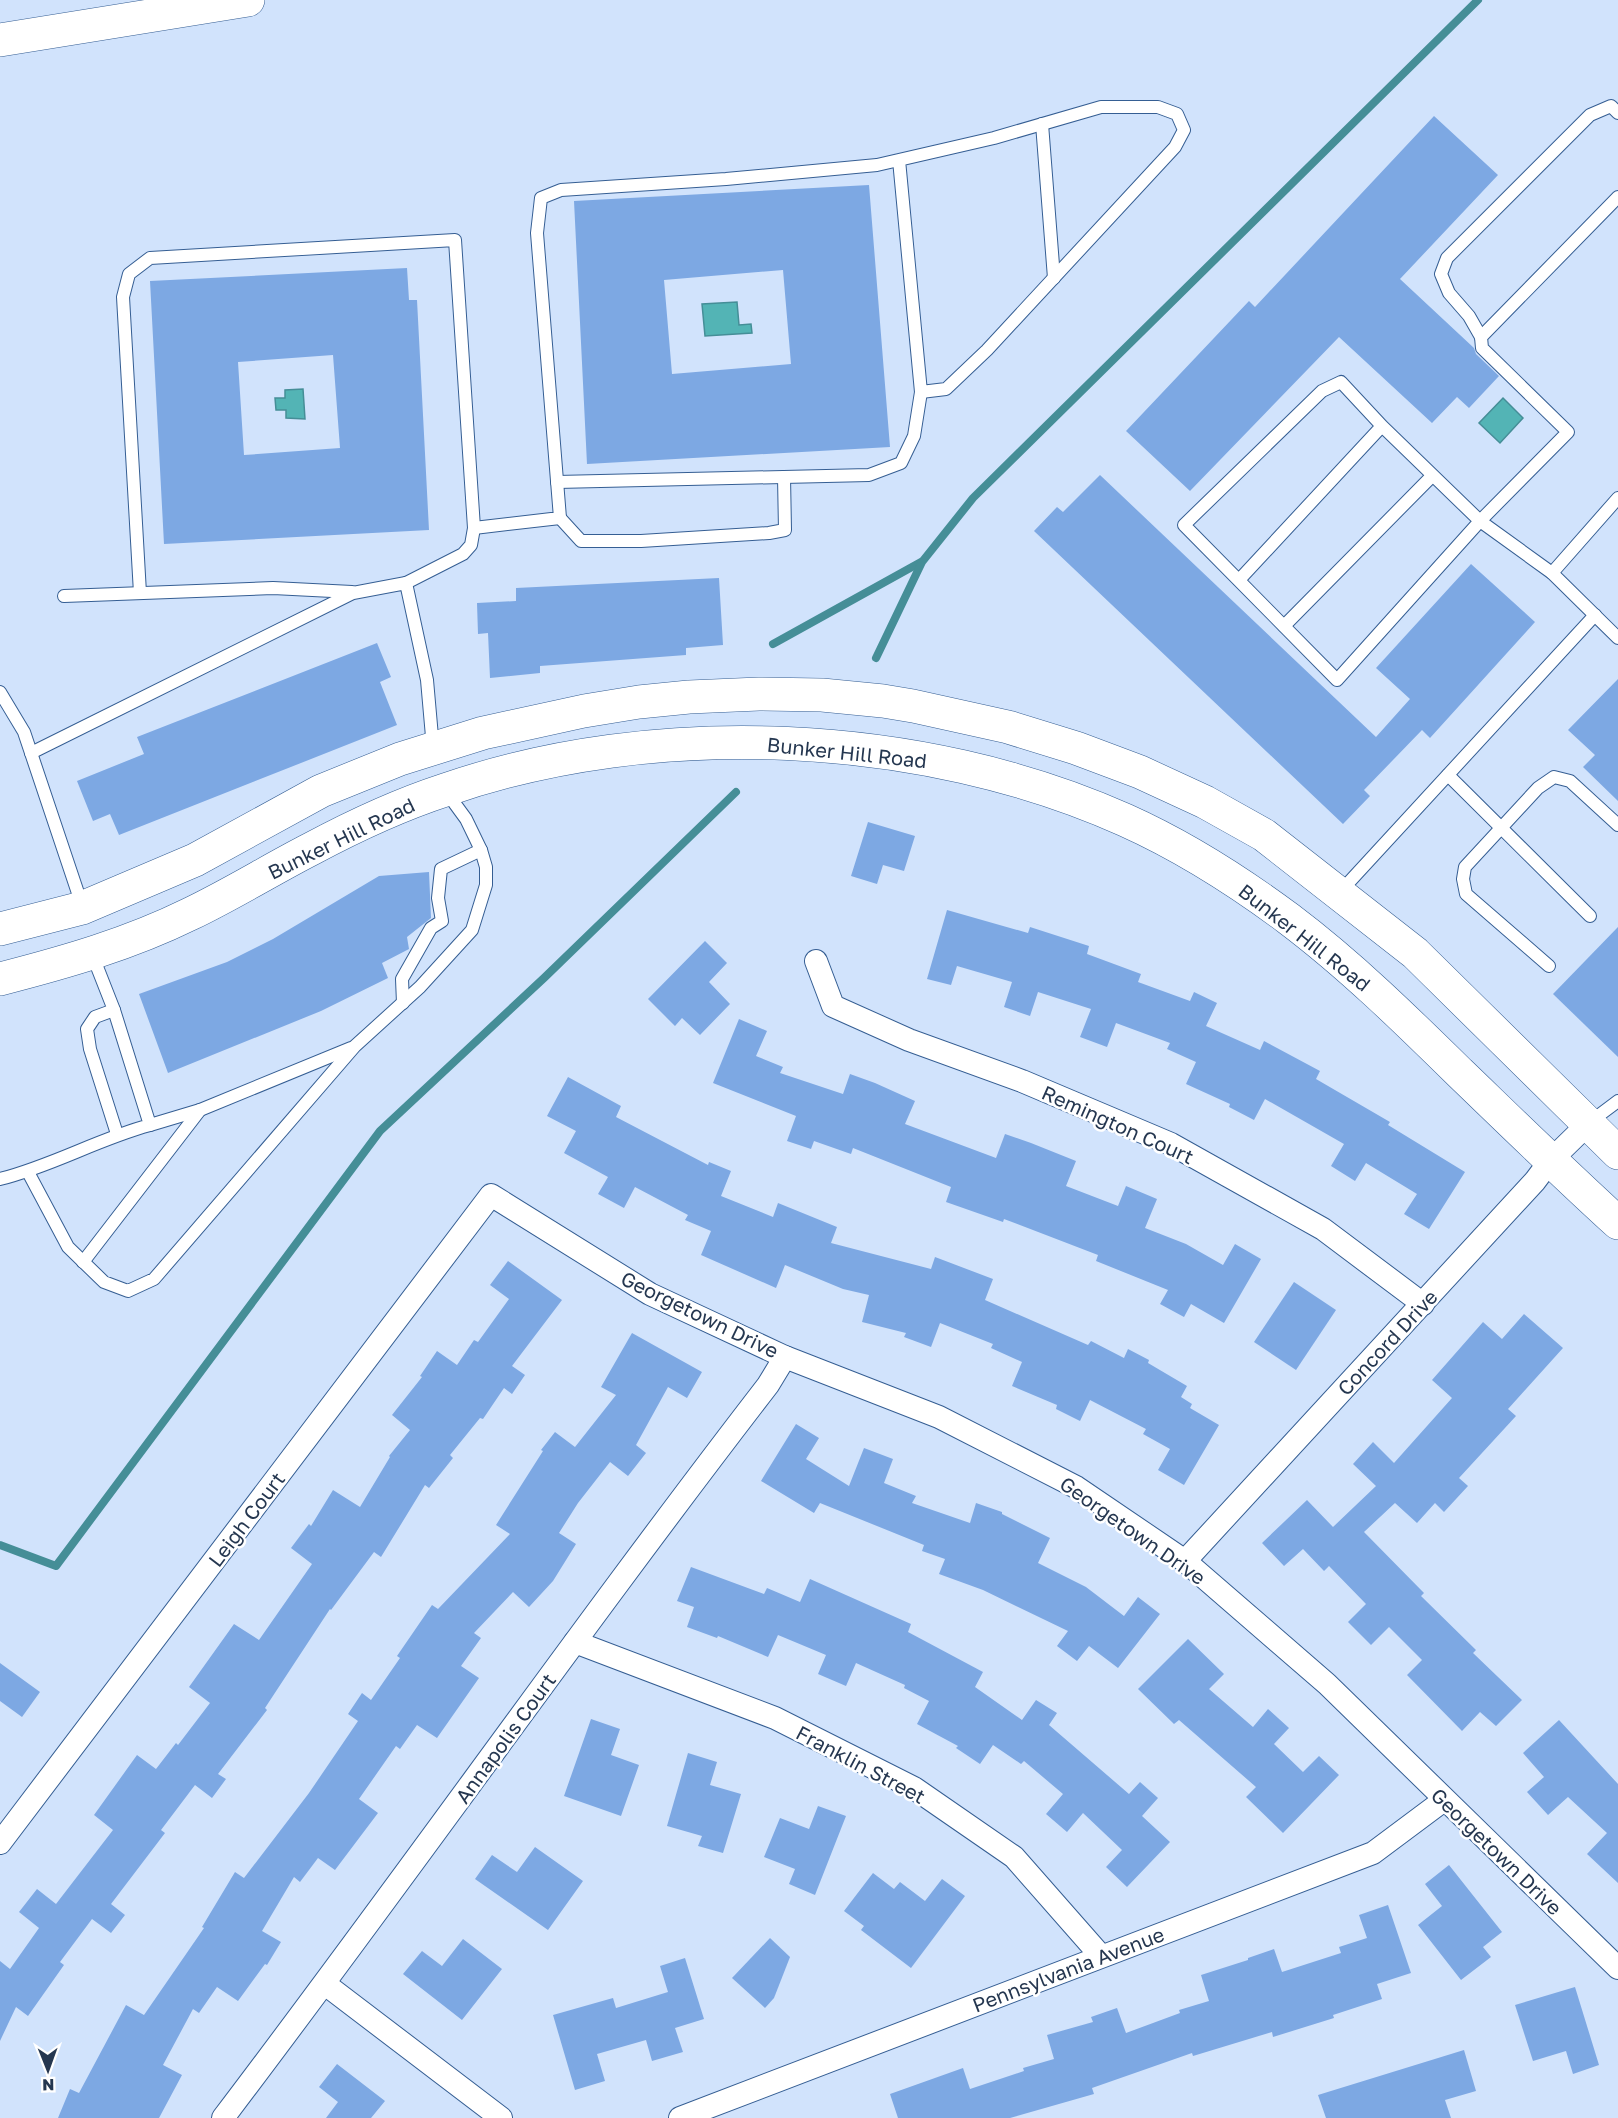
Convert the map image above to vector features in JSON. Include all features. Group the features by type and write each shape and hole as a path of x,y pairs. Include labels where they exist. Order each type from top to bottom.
{"main road":[{"path":"0,40 248,0"},
{"path":"0,929 82,908 195,860 321,791 400,759 483,733 560,715 669,699 759,694 822,695 903,704 1008,727 1076,748 1140,772 1204,802 1264,835 1415,953 1618,1153"},
{"name":"Bunker Hill Road","path":"0,979 92,954 140,938 191,914 365,822 444,790 524,768 634,748 686,744 776,743 897,753 970,768 1060,795 1121,818 1213,866 1289,919 1392,1006 1618,1224"},
{"path":"434,749 444,790"},
{"path":"82,908 92,954"}],"street":[{"name":"Remington Court","path":"816,961 833,1006 909,1040 1022,1081 1171,1144 1323,1229 1423,1304"},
{"name":"Concord Drive","path":"1185,1561 1423,1304 1551,1161 1589,1123"},
{"name":"Georgetown Drive","path":"491,1195 650,1294 785,1357 939,1417 1065,1481 1185,1561 1327,1684 1618,1968"},
{"name":"Leigh Court","path":"0,1843 491,1195"},
{"name":"Annapolis Court","path":"224,2118 575,1642 768,1385 785,1357"},
{"name":"Franklin Street","path":"575,1642 775,1718 914,1788 1014,1857 1101,1956"},
{"name":"Pennsylvania Avenue","path":"680,2118 1373,1853 1444,1800"},
{"path":"325,1984 501,2118"}],"lane":[{"path":"784,477 785,530 770,533 641,541 581,541 560,518 537,233 541,198 561,190 726,179 877,165 994,138 1101,107 1158,106 1177,114 1184,130 1175,147 987,350 946,389 921,392"},
{"path":"1618,113 1611,106 1590,114 1447,258 1441,274 1449,293 1469,316 1482,337 1482,348 1568,432 1480,521 1338,680 1184,525 1322,391 1341,382 1382,426 1480,521 1552,573 1618,638"},
{"path":"1042,124 1054,278"},
{"path":"557,482 869,475 901,462 914,436 921,392 899,160"},
{"path":"1482,337 1618,197"},
{"path":"64,596 273,588 353,592 406,583 463,554 471,545 474,528 455,240 150,258 129,274 123,297 140,593"},
{"path":"1239,580 1382,426"},
{"path":"1284,626 1432,476"},
{"path":"1552,573 1618,498"},
{"path":"474,528 560,518"},
{"path":"406,583 427,680 434,749"},
{"path":"31,753 353,592"},
{"path":"1339,893 1595,615"},
{"path":"0,692 24,732 82,908"},
{"path":"1448,775 1590,916"},
{"path":"1549,966 1466,894 1462,879 1465,867 1538,788 1554,777 1570,781 1618,825"},
{"path":"28,1172 68,1247 104,1282 128,1291 154,1279 355,1046 420,987 472,930 486,885 486,867 481,850 466,819 444,790"},
{"path":"403,1003 402,979 431,928 442,921 438,898 441,869 481,850"},
{"path":"92,954 114,1010 150,1125"},
{"path":"114,1010 94,1017 87,1029 90,1049 117,1134"},
{"path":"0,1179 28,1172 117,1134 200,1110 355,1046"},
{"path":"1589,1123 1618,1101"},
{"path":"83,1262 200,1110"}],"shaded area":[{"path":"737,302 739,325 751,324 752,333 705,336 702,304"},
{"path":"303,389 305,419 286,418 286,410 276,410 275,398 285,398 285,390"},
{"path":"1503,398 1523,418 1500,443 1479,423"}],"building":[{"path":"1434,116 1498,175 1400,279 1474,348 1476,354 1499,376 1469,408 1457,397 1432,423 1339,337 1190,491 1126,431 1249,301 1255,307"},
{"path":"869,185 890,447 587,464 574,201","holes":["783,270 791,364 672,374 664,280"]},
{"path":"407,268 409,300 417,300 429,530 164,544 150,281","holes":["333,355 340,448 244,455 238,362"]},
{"path":"1100,475 1376,737 1410,699 1376,668 1471,564 1535,622 1430,738 1422,730 1364,790 1370,796 1343,824 1034,531 1057,507 1063,512"},
{"path":"719,578 723,645 686,648 686,655 540,666 540,673 490,678 488,633 478,634 477,603 516,601 516,588"},
{"path":"377,643 391,677 380,682 397,725 119,835 110,814 93,821 77,781 144,754 137,737"},
{"path":"1618,679 1618,801 1583,767 1595,755 1568,730"},
{"path":"868,822 915,836 904,871 883,865 877,884 851,876"},
{"path":"429,872 431,918 407,937 409,949 382,963 388,978 321,1011 168,1073 139,994 227,962 273,939 379,876"},
{"path":"947,910 1028,933 1030,927 1089,946 1087,954 1141,974 1138,982 1190,1001 1194,992 1217,1003 1206,1026 1260,1050 1264,1041 1320,1071 1316,1079 1390,1122 1388,1125 1465,1172 1429,1229 1404,1214 1417,1194 1366,1163 1355,1181 1331,1166 1344,1144 1265,1099 1254,1120 1229,1107 1230,1104 1186,1084 1196,1062 1167,1049 1170,1043 1116,1023 1107,1047 1080,1037 1091,1009 1038,992 1030,1016 1004,1007 1012,982 957,966 951,985 927,979"},
{"path":"1618,927 1618,1057 1553,994"},
{"path":"705,941 727,963 709,982 730,1004 700,1035 682,1018 675,1026 648,999"},
{"path":"739,1019 767,1031 756,1056 783,1067 780,1073 843,1094 850,1074 875,1083 915,1101 905,1124 996,1158 1005,1134 1031,1143 1076,1161 1066,1186 1118,1206 1126,1186 1157,1199 1145,1228 1186,1244 1223,1265 1235,1244 1261,1259 1224,1323 1191,1304 1184,1317 1160,1304 1168,1290 1096,1261 1098,1255 1004,1219 1003,1222 946,1202 951,1187 853,1148 851,1154 814,1141 811,1149 787,1141 796,1116 713,1083"},
{"path":"568,1077 621,1106 616,1117 708,1165 709,1162 731,1171 721,1196 773,1217 778,1203 837,1227 831,1243 931,1269 935,1257 993,1279 985,1300 1088,1345 1091,1341 1124,1358 1128,1349 1149,1360 1148,1363 1187,1386 1181,1397 1192,1404 1190,1408 1219,1425 1184,1485 1158,1470 1170,1449 1143,1434 1146,1429 1090,1400 1080,1421 1056,1409 1057,1405 1012,1386 1022,1362 991,1348 993,1344 940,1323 931,1347 904,1337 906,1333 862,1322 869,1295 843,1289 785,1265 776,1288 701,1255 711,1231 685,1220 688,1215 635,1187 624,1208 598,1194 608,1177 564,1153 576,1131 547,1116"},
{"path":"508,1261 562,1300 512,1366 525,1375 512,1394 504,1388 483,1419 480,1418 450,1455 453,1458 429,1488 425,1485 381,1557 374,1552 330,1609 265,1708 267,1710 218,1774 226,1779 212,1798 195,1785 161,1830 165,1833 111,1904 125,1915 111,1933 92,1919 60,1962 64,1965 28,2016 16,2007 0,2041 0,1961 10,1969 39,1928 19,1912 37,1889 56,1904 113,1830 94,1815 137,1755 156,1769 176,1743 178,1745 210,1703 189,1687 234,1624 259,1640 312,1564 291,1548 309,1524 311,1526 333,1490 360,1507 389,1456 410,1430 392,1415 422,1377 420,1376 437,1351 457,1365 474,1340 478,1342 509,1299 490,1285"},
{"path":"1294,1282 1336,1310 1296,1370 1254,1342"},
{"path":"1524,1314 1563,1348 1508,1409 1516,1416 1459,1478 1468,1486 1444,1512 1435,1503 1417,1523 1395,1503 1364,1532 1424,1593 1421,1596 1476,1650 1473,1653 1522,1700 1496,1726 1480,1712 1462,1731 1407,1675 1422,1660 1389,1627 1371,1645 1348,1622 1366,1604 1329,1566 1324,1571 1303,1549 1284,1566 1262,1543 1307,1500 1333,1527 1376,1486 1353,1464 1373,1442 1394,1463 1452,1398 1432,1380 1483,1322 1502,1339"},
{"path":"632,1333 702,1372 687,1398 668,1387 636,1445 646,1453 628,1476 610,1462 578,1503 559,1533 576,1544 553,1581 529,1607 513,1592 474,1633 481,1638 461,1666 479,1678 437,1738 417,1725 400,1749 396,1746 359,1799 378,1813 335,1870 318,1858 300,1882 294,1877 262,1931 281,1942 267,1965 265,1964 238,2001 217,1987 199,2013 193,2009 163,2065 182,2075 159,2118 58,2118 70,2089 79,2093 126,2005 144,2015 204,1928 202,1927 235,1872 244,1878 309,1793 358,1721 348,1714 362,1693 371,1700 400,1658 397,1656 432,1605 438,1609 510,1534 496,1525 543,1451 541,1450 555,1432 575,1447 616,1395 601,1387"},
{"path":"796,1424 819,1438 806,1459 849,1486 864,1448 893,1459 884,1483 916,1496 912,1503 970,1523 976,1503 1002,1512 1050,1538 1038,1563 1086,1587 1124,1616 1138,1597 1160,1614 1118,1668 1089,1646 1077,1661 1057,1646 1068,1631 983,1590 939,1574 945,1559 922,1551 924,1545 820,1503 814,1513 761,1481"},
{"path":"691,1567 764,1594 767,1588 800,1602 810,1579 911,1624 908,1632 983,1672 975,1687 1022,1720 1036,1700 1057,1713 1049,1725 1129,1794 1140,1782 1158,1798 1142,1816 1170,1842 1127,1887 1106,1867 1122,1850 1083,1813 1067,1832 1046,1814 1063,1794 1024,1761 1021,1764 993,1745 980,1764 956,1748 958,1746 917,1724 929,1701 904,1688 905,1685 856,1663 846,1686 818,1674 826,1655 778,1635 768,1657 718,1636 717,1638 687,1627 694,1607 677,1601"},
{"path":"1188,1639 1224,1674 1209,1689 1253,1727 1268,1709 1289,1728 1274,1744 1303,1772 1319,1756 1339,1775 1283,1833 1246,1797 1256,1787 1179,1720 1174,1724 1138,1689"},
{"path":"0,1663 40,1692 22,1717 0,1701"},
{"path":"591,1719 620,1729 611,1755 639,1765 621,1816 564,1796"},
{"path":"1559,1720 1618,1784 1618,1883 1587,1854 1607,1833 1568,1797 1548,1815 1527,1792 1544,1777 1523,1753"},
{"path":"688,1753 717,1762 710,1785 741,1794 723,1853 698,1846 702,1836 667,1826"},
{"path":"818,1806 846,1816 815,1895 789,1884 795,1869 764,1857 780,1818 809,1829"},
{"path":"535,1847 583,1881 548,1930 475,1879 492,1855 517,1872"},
{"path":"1449,1865 1502,1932 1483,1947 1491,1957 1461,1980 1418,1925 1442,1906 1425,1884"},
{"path":"873,1873 894,1889 900,1882 925,1901 942,1879 965,1896 911,1968 861,1930 864,1926 844,1911"},
{"path":"1388,1905 1411,1973 1377,1984 1382,1999 1333,2015 1334,2018 1273,2037 1272,2032 1193,2056 1192,2053 1092,2088 1094,2094 1010,2118 898,2118 890,2094 963,2068 970,2089 1024,2071 1023,2068 1054,2059 1047,2035 1093,2022 1091,2017 1117,2008 1126,2033 1180,2013 1179,2010 1209,2001 1201,1975 1274,1949 1282,1972 1341,1953 1339,1947 1367,1938 1359,1915"},
{"path":"770,1938 790,1957 774,1998 765,2008 732,1978"},
{"path":"463,1939 502,1969 462,2020 403,1974 422,1951 442,1966"},
{"path":"685,1958 704,2019 675,2028 683,2052 652,2061 646,2040 597,2054 605,2081 575,2090 553,2015 613,1998 616,2008 668,1992 660,1966"},
{"path":"1575,1987 1599,2065 1573,2074 1566,2051 1533,2061 1515,2005"},
{"path":"1464,2050 1476,2091 1445,2100 1451,2118 1326,2118 1318,2095"},
{"path":"337,2064 385,2101 371,2118 326,2118 338,2102 319,2087"}],"waterway":[{"path":"876,658 922,562 973,498 1478,0"},
{"path":"773,644 921,562"},
{"path":"0,1545 56,1566 380,1131 544,978 736,792"}]}
